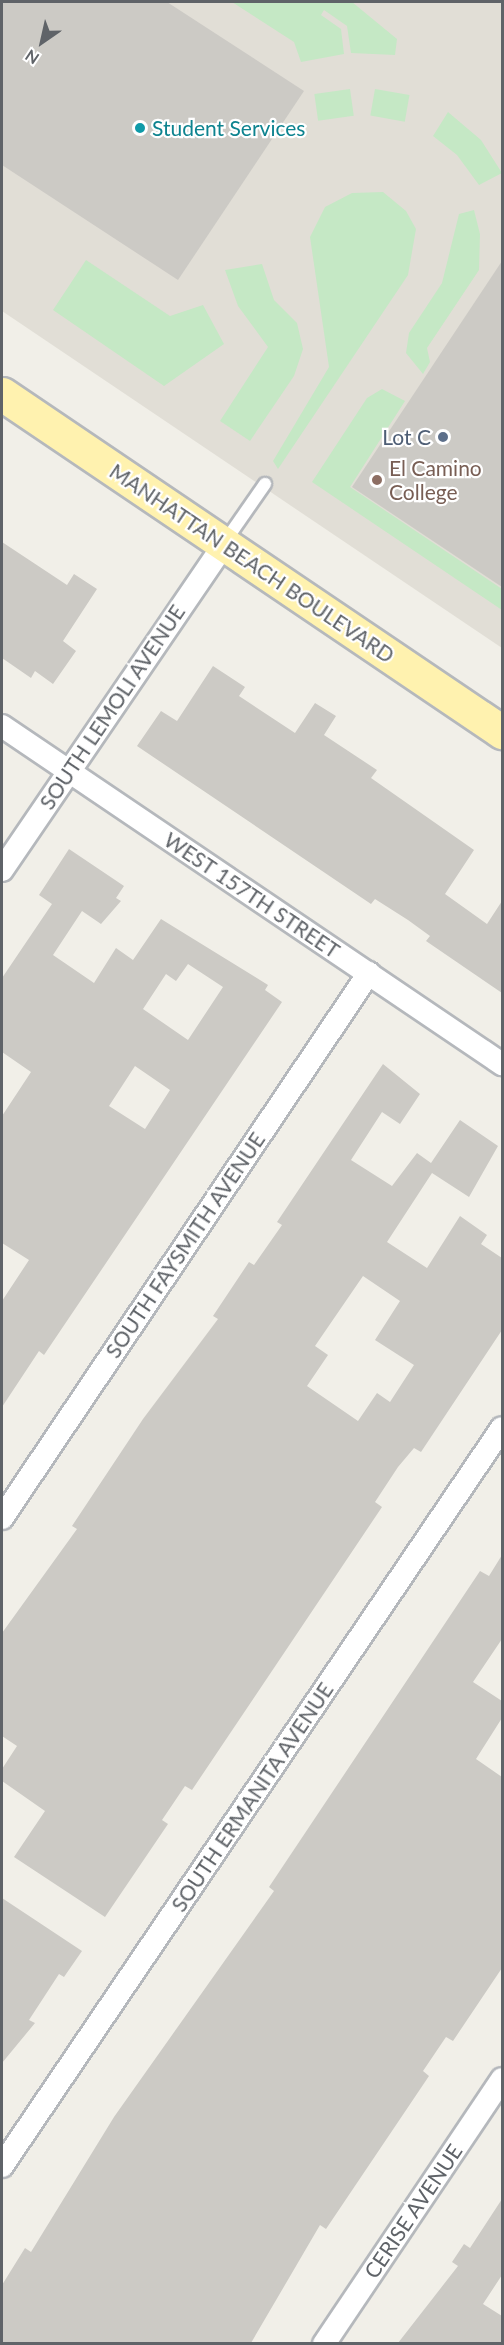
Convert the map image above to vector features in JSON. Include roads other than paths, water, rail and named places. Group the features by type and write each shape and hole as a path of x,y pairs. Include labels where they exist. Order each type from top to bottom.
{"main road":[{"name":"MANHATTAN BEACH BOULEVARD","path":"2,394 502,732"}],"street":[{"name":"SOUTH LEMOLI AVENUE","path":"2,870 224,544"},
{"name":"WEST 157TH STREET","path":"2,726 502,1064"},
{"name":"SOUTH FAYSMITH AVENUE","path":"2,1518 369,973"},
{"name":"SOUTH ERMANITA AVENUE","path":"2,2166 502,1428"},
{"name":"CERISE AVENUE","path":"324,2343 502,2079"}],"lane":[{"path":"224,544 265,484"}],"place":[{"name":"Student Services","path":"140,128"},
{"name":"Lot C","path":"443,437"},
{"name":"El Camino College","path":"377,480"}]}
